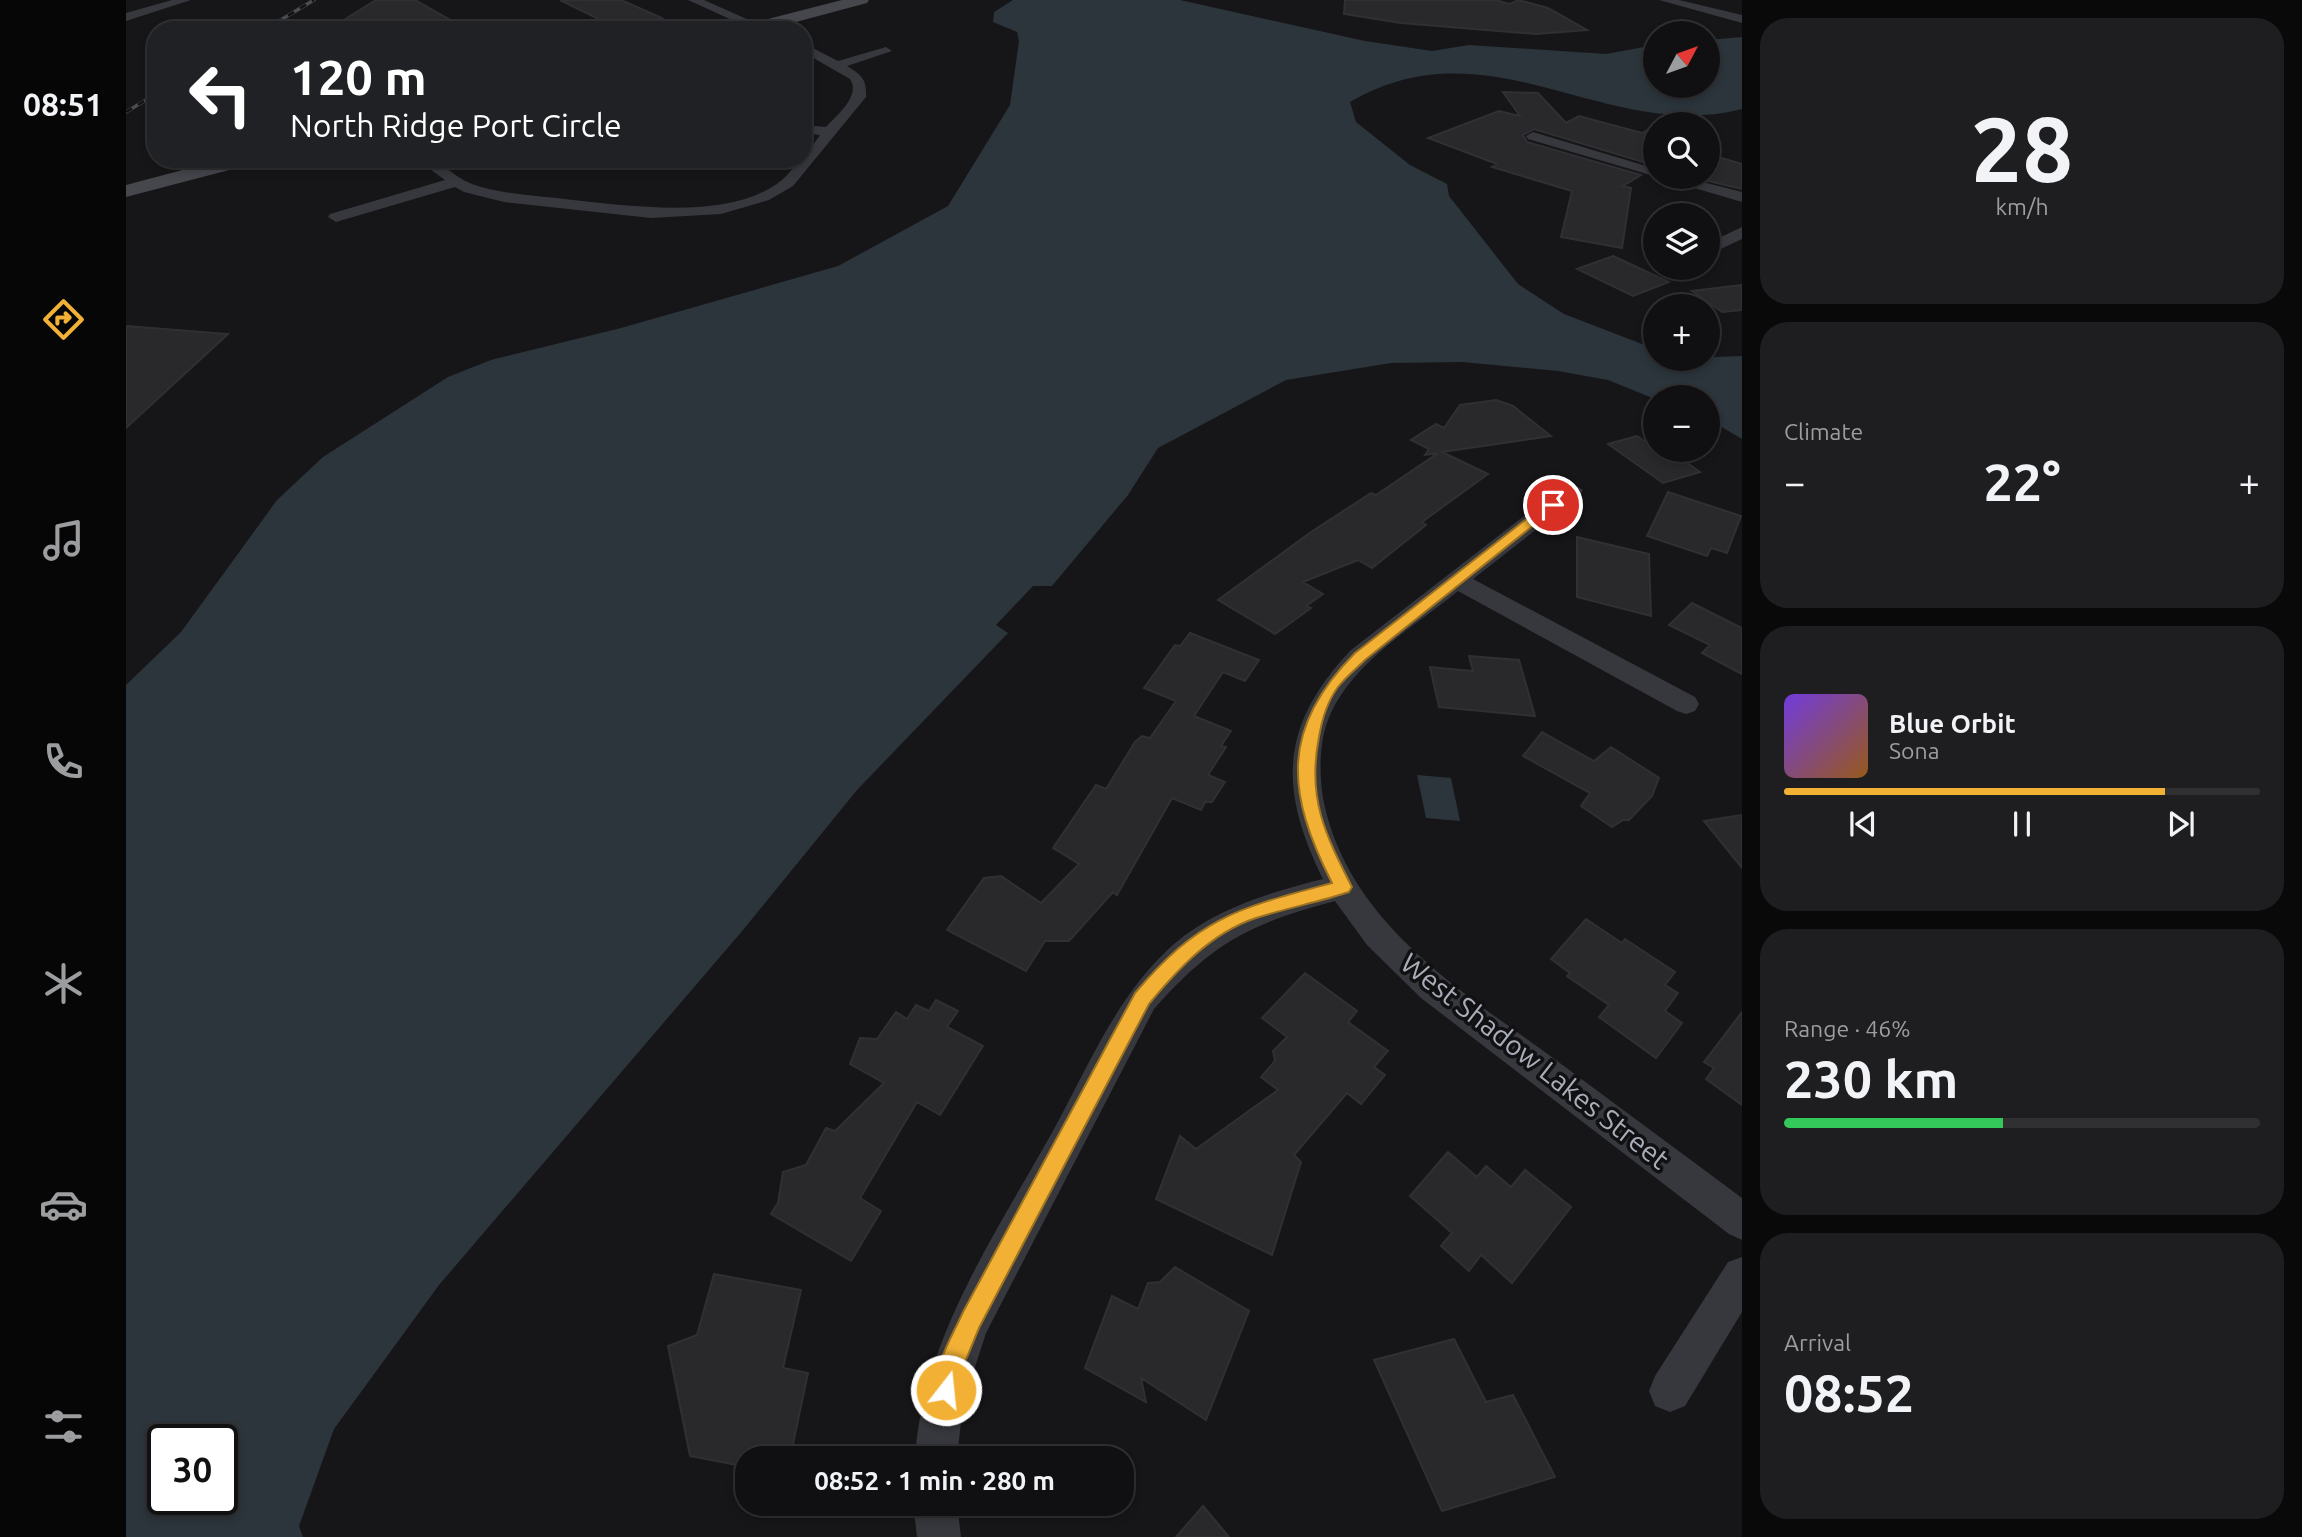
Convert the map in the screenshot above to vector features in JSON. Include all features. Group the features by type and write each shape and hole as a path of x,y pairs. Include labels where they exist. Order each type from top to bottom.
{"main road":[{"path":"785,21 860,0"},
{"path":"126,191 214,168"}],"street":[{"path":"126,17 185,0"},
{"path":"694,0 739,21"},
{"path":"1665,0 1742,19"},
{"path":"838,65 886,51"},
{"path":"812,52 855,76 862,90 812,155"},
{"path":"812,130 831,132"},
{"path":"1533,135 1643,170"},
{"path":"436,168 469,189 504,197 651,213 698,212 744,204 777,190 801,168"},
{"path":"336,217 456,182"},
{"path":"1712,189 1742,197"},
{"path":"1720,244 1742,232"},
{"name":"West Shadow Lakes Street","path":"1572,489 1352,663 1333,684 1315,714 1305,768 1309,808 1322,846 1343,887 1390,949 1433,988 1742,1221"},
{"path":"1457,580 1685,704"},
{"path":"936,1446 951,1367 971,1320 1142,999 1172,963 1208,934 1249,913 1343,887"},
{"path":"1670,1391 1742,1276"},
{"path":"937,1516 939,1537"}],"shaded area":[{"path":"1013,0 1180,0 1365,41 1432,51 1469,45 1606,54 1643,47 1643,98 1720,98 1720,39 1742,37 1742,109 1717,112 1643,111 1499,77 1451,73 1401,80 1350,102 1356,122 1410,165 1447,184 1449,196 1518,284 1564,314 1643,344 1643,371 1720,371 1720,357 1742,356 1742,439 1720,426 1720,385 1643,385 1643,394 1608,380 1558,371 1462,362 1391,363 1286,380 1158,448 1128,495 1052,586 1033,586 996,625 1008,633 857,790 743,930 439,1285 334,1429 299,1526 303,1537 126,1537 126,685 181,632 277,500 323,457 448,377 491,360 621,328 838,266 948,206 1010,105 1019,41 1017,32 993,22 994,12"},
{"path":"1417,775 1451,778 1460,821 1426,818"}],"building":[{"path":"376,0 415,0 452,21 342,21"},
{"path":"560,0 621,0 662,18 650,21 603,21"},
{"path":"1345,0 1495,0 1510,4 1518,0 1548,8 1587,30 1536,34 1401,23 1344,14"},
{"path":"1503,92 1538,93 1566,123 1579,116 1643,132 1643,162 1534,129 1523,135 1527,142 1641,175 1623,186 1631,188 1622,248 1561,237 1572,191 1492,167 1497,164 1428,138 1499,111 1520,116"},
{"path":"1720,158 1742,164 1742,189 1720,184"},
{"path":"1613,256 1643,270 1643,280 1669,282 1633,296 1577,269"},
{"path":"1742,285 1742,310 1722,312 1720,294 1696,294 1692,291"},
{"path":"126,326 228,334 126,428"},
{"path":"1496,400 1513,406 1551,436 1442,452 1488,474 1422,522 1426,525 1372,568 1358,560 1303,582 1323,594 1306,606 1311,608 1275,634 1218,600 1311,532 1371,493 1376,495 1438,453 1425,455 1429,449 1411,440 1436,424 1444,428 1460,405"},
{"path":"1637,436 1643,440 1643,462 1686,462 1700,472 1663,483 1608,444"},
{"path":"1668,492 1741,516 1727,553 1711,548 1707,556 1647,536"},
{"path":"1577,537 1649,554 1651,616 1577,597"},
{"path":"1692,603 1742,628 1742,674 1702,653 1710,645 1669,625"},
{"path":"1190,633 1259,660 1245,681 1223,672 1194,716 1231,731 1221,746 1226,747 1208,775 1225,782 1212,802 1205,802 1201,810 1172,798 1117,895 1113,892 1069,941 1045,941 1026,971 947,930 984,878 1001,876 1041,903 1079,864 1053,848 1096,785 1106,789 1135,742 1142,736 1150,738 1176,701 1144,688 1175,645 1180,646"},
{"path":"1469,656 1519,660 1535,716 1439,707 1430,667 1473,671"},
{"path":"1542,732 1594,761 1611,747 1659,778 1652,796 1629,820 1623,820 1612,827 1581,806 1590,793 1523,756"},
{"path":"1742,815 1742,868 1704,821"},
{"path":"1586,919 1622,943 1625,939 1675,972 1665,985 1678,993 1665,1011 1682,1023 1656,1058 1599,1017 1609,1005 1567,976 1570,973 1551,959"},
{"path":"1305,973 1357,1011 1348,1022 1388,1051 1374,1067 1385,1075 1361,1104 1347,1093 1294,1155 1301,1162 1272,1255 1156,1199 1180,1136 1196,1149 1278,1090 1261,1077 1275,1061 1273,1051 1287,1037 1262,1018"},
{"path":"936,1000 958,1011 947,1027 983,1046 940,1115 917,1102 860,1198 881,1211 851,1261 771,1214 778,1203 783,1172 806,1165 826,1128 835,1131 884,1083 850,1064 860,1038 877,1039 896,1012 907,1019 916,1005 929,1011"},
{"path":"1742,1012 1742,1105 1706,1079 1714,1068 1704,1062"},
{"path":"1448,1152 1477,1177 1486,1166 1511,1187 1525,1170 1571,1207 1512,1283 1481,1255 1469,1271 1441,1246 1452,1233 1410,1196"},
{"path":"1175,1267 1249,1311 1206,1420 1141,1378 1146,1402 1085,1368 1112,1296 1138,1309 1148,1283 1160,1282"},
{"path":"714,1274 801,1290 783,1368 808,1373 793,1446 735,1446 735,1465 690,1456 668,1346 697,1335"},
{"path":"1454,1339 1486,1402 1513,1395 1555,1477 1442,1511 1374,1360"},
{"path":"1203,1506 1229,1537 1176,1537"}],"railway":[{"path":"279,21 314,0"},
{"path":"126,112 147,99"}],"route":[{"path":"946,1390 951,1367 971,1320 1142,999 1172,963 1208,934 1249,913 1343,887 1322,846 1309,808 1305,768 1308,738 1315,714 1333,684 1360,656 1553,505"}]}
